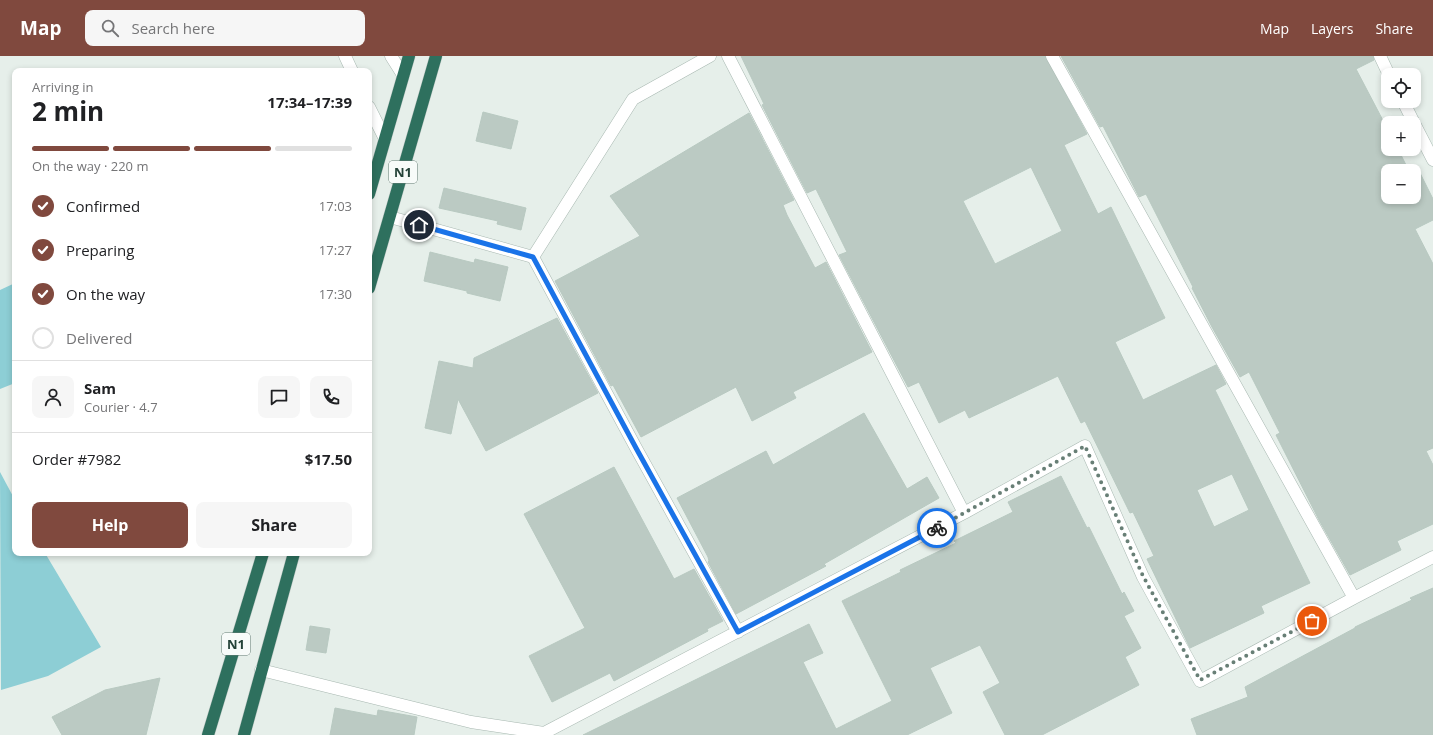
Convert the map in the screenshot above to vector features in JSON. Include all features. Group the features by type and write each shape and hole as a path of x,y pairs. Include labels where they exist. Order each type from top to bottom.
{"highway":[{"name":"N1","path":"372,184 409,56"},
{"name":"N1","path":"372,278 436,56"},
{"name":"N1","path":"208,735 262,556"},
{"name":"N1","path":"244,735 293,556"}],"street":[{"path":"345,56 351,68"},
{"path":"391,56 403,75"},
{"path":"533,257 633,99 710,56"},
{"path":"728,56 964,513"},
{"path":"1052,56 1354,598"},
{"path":"1380,56 1386,68"},
{"path":"372,113 385,139"},
{"path":"1421,137 1433,160"},
{"path":"390,217 533,257 636,448 738,632"},
{"path":"262,670 471,722 544,733 964,513 1085,446 1143,576 1200,680 1433,557"}],"water":[{"path":"12,284 12,384 0,389 0,290"},
{"path":"0,472 12,494 12,556 47,556 101,647 48,676 1,690"}],"building":[{"path":"741,56 1045,56 1087,134 1064,145 1098,214 1111,207 1165,318 1115,342 1143,400 1216,365 1226,384 1215,390 1310,583 1261,606 1264,613 1190,648 1147,559 1154,556 1133,512 1130,513 1085,421 1081,423 1058,376 969,418 965,410 939,423 919,382 908,387 839,255 847,252 816,189 807,193 762,105 764,104","holes":["1031,167 1062,231 995,264 963,201","1232,474 1249,510 1214,527 1197,490"]},
{"path":"1061,56 1373,56 1374,60 1356,69 1381,117 1381,156 1402,156 1406,164 1381,164 1381,204 1421,204 1421,175 1433,199 1433,220 1415,229 1433,264 1433,448 1426,451 1433,465 1433,524 1397,541 1401,550 1350,575 1319,520 1276,435 1280,433 1249,372 1240,377 1212,327 1146,194 1139,197 1103,126 1100,127"},
{"path":"483,112 518,121 511,149 476,141"},
{"path":"749,113 794,200 783,205 787,215 815,268 826,262 872,352 793,392 796,398 752,421 736,387 641,437 613,385 611,386 555,281 640,236 610,196"},
{"path":"444,188 526,208 521,230 497,224 498,221 439,208"},
{"path":"430,252 474,263 475,259 508,267 500,301 467,293 467,291 424,281"},
{"path":"557,318 598,393 486,451 458,399 451,434 425,428 439,361 473,368 474,358"},
{"path":"864,413 907,489 927,477 939,498 824,564 826,566 736,614 708,562 708,557 677,498 766,451 773,465"},
{"path":"614,467 674,579 694,569 723,621 707,629 708,631 614,681 610,673 552,702 529,656 585,628 524,514"},
{"path":"1061,476 1087,528 1089,527 1122,594 1124,592 1134,611 1124,616 1141,648 1125,657 1139,685 1042,735 1005,735 983,692 1000,683 980,645 930,668 952,713 907,735 583,735 809,624 823,653 803,662 836,729 892,701 842,601 901,572 900,570 956,543 954,541 1013,512 1008,502"},
{"path":"1433,588 1433,735 1197,735 1191,719 1248,697 1245,687 1355,627 1412,600 1410,598"},
{"path":"310,626 330,629 326,653 306,650"},
{"path":"160,678 146,735 62,735 52,717 105,690"},
{"path":"335,708 377,716 378,710 417,717 414,735 330,735"}],"way so far":[{"path":"937,528 1085,446 1143,576 1200,680 1312,621"}],"route":[{"path":"419,225 533,257 636,448 738,632 937,528"}]}
